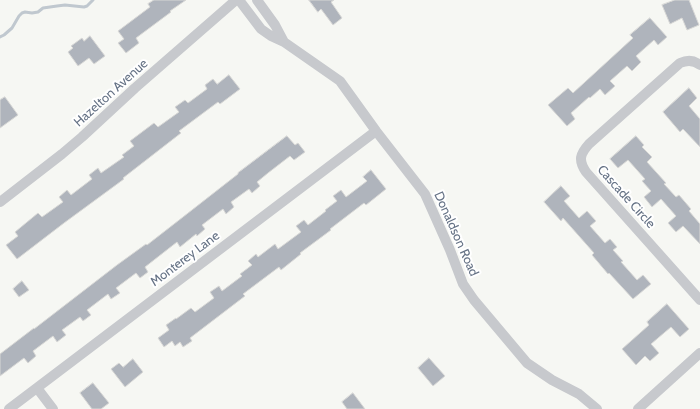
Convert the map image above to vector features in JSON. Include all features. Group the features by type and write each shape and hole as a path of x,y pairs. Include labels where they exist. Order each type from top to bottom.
{"street":[{"name":"Hazelton Avenue","path":"0,202 72,146 236,0"},
{"name":"Donaldson Road","path":"239,0 261,29 284,42 340,81 376,131 425,194 450,250 463,284 474,300 527,363 552,380 579,394 597,409"},
{"name":"Donaldson Road","path":"257,0 275,25 284,42"},
{"name":"Cascade Circle","path":"700,65 690,61 680,63 589,144 580,156 582,165 586,172 700,300"},
{"name":"Monterey Lane","path":"9,409 376,131"},
{"path":"638,409 700,353"},
{"path":"37,388 53,409"}],"building":[{"path":"154,0 186,0 136,38 139,43 126,53 118,43 124,39 118,31 150,7 148,4"},
{"path":"309,0 334,0 331,2 342,18 333,25 321,9 318,12"},
{"path":"675,0 689,0 699,25 687,30 682,18 670,24 662,5"},
{"path":"650,18 667,37 658,45 654,40 636,56 641,62 632,71 627,66 610,81 615,86 605,95 600,89 571,113 575,119 567,126 548,105 568,88 573,93 633,38 630,35"},
{"path":"90,36 105,56 94,64 89,58 78,66 68,52 73,48 71,46 82,38 84,41"},
{"path":"229,75 240,89 220,104 218,102 179,131 181,133 123,178 124,179 17,259 6,245 18,236 15,232 38,213 42,217 63,202 59,197 67,190 71,195 92,179 89,175 98,168 101,173 124,157 122,155 134,146 130,141 154,123 158,127 179,112 175,107 185,100 188,103 207,89 205,85 213,79 217,84"},
{"path":"689,88 697,98 689,106 700,119 700,147 683,129 680,132 663,112"},
{"path":"5,97 18,115 0,128 0,100"},
{"path":"287,136 295,145 298,143 305,152 294,160 290,156 268,173 257,182 260,186 252,193 249,189 231,202 234,207 226,214 223,209 202,225 205,229 197,236 196,234 180,247 177,242 145,267 148,272 140,278 136,273 116,288 120,293 111,299 108,294 87,310 91,315 83,321 80,317 62,330 66,335 57,342 53,336 33,351 36,356 28,363 24,358 0,376 0,354 117,265 146,244 147,245"},
{"path":"636,136 644,145 642,147 652,157 647,162 666,183 664,184 676,197 679,195 691,209 689,211 700,224 700,244 683,226 676,232 668,223 676,216 661,199 652,207 644,197 651,191 642,181 645,179 628,160 618,168 610,159"},
{"path":"371,170 386,189 366,205 364,203 330,229 331,230 300,253 301,254 281,270 279,267 243,294 245,296 190,338 192,341 183,347 180,342 175,346 172,341 164,347 158,338 169,330 166,325 191,308 195,312 214,298 210,292 219,286 222,291 242,276 240,274 252,265 248,261 256,254 258,257 275,244 278,249 301,232 296,226 304,220 308,225 326,211 325,210 337,201 333,196 341,190 346,197 367,181 363,177"},
{"path":"561,186 570,196 564,201 579,218 587,211 596,221 590,226 605,243 610,239 617,247 613,250 623,261 621,262 637,280 643,275 651,284 633,299 609,273 608,274 592,255 594,253 563,218 561,221 544,202"},
{"path":"22,281 29,290 19,297 13,289"},
{"path":"667,304 689,329 680,337 671,327 651,344 659,353 650,361 645,356 636,365 622,349 649,325 647,322"},
{"path":"429,358 445,376 433,386 418,368"},
{"path":"133,359 143,372 125,387 111,369 119,363 123,367"},
{"path":"93,383 109,403 101,409 92,409 80,393"},
{"path":"353,393 365,409 347,409 342,402"}],"waterway":[{"path":"0,37 12,28 22,13 38,12 43,8 65,5 84,7 93,0"}]}
